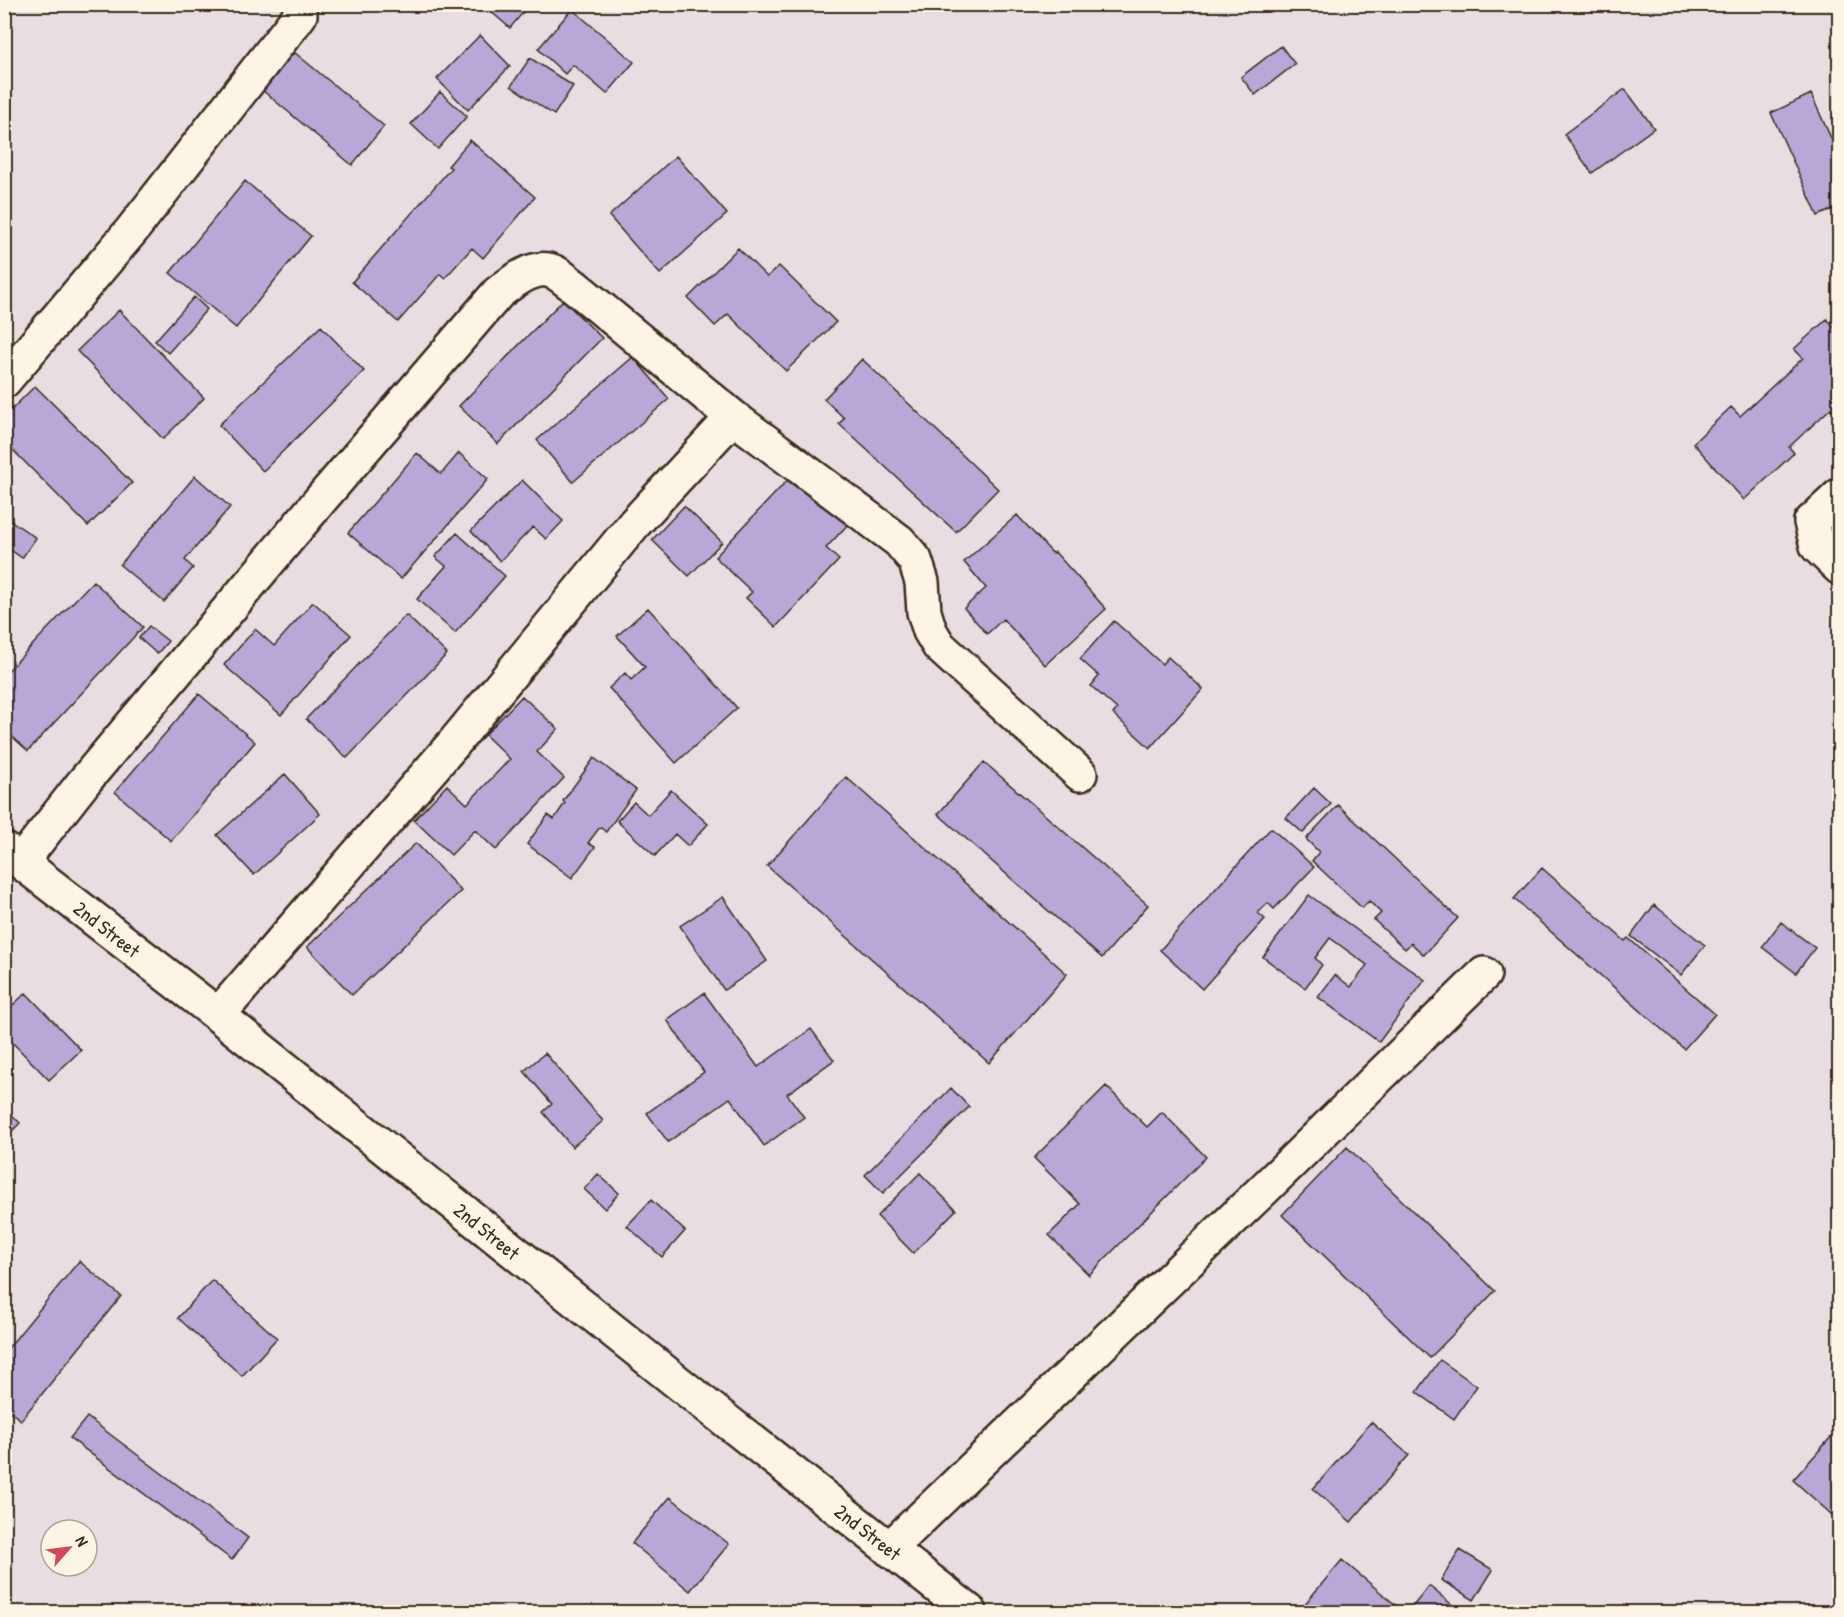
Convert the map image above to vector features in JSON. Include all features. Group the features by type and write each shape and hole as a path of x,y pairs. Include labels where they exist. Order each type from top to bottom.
{"street":[{"path":"4,381 132,230 300,15"},
{"path":"13,856 83,783 322,498 498,293 514,279 536,271 553,271 733,417 898,541 915,560 922,582 924,612 930,631 939,646 1080,774"},
{"path":"218,1015 453,743 634,524 733,417"},
{"path":"1839,495 1811,522 1816,546 1839,568"},
{"name":"2nd Street","path":"13,856 218,1015 691,1393 970,1612"},
{"path":"889,1549 1484,974"}],"building":[{"path":"482,4 530,4 510,28"},
{"path":"572,9 634,62 607,94 573,65 565,74 538,49"},
{"path":"480,35 510,66 468,110 437,79"},
{"path":"1281,46 1295,64 1255,95 1241,77"},
{"path":"294,52 384,126 352,165 262,90"},
{"path":"530,58 573,86 554,115 511,86"},
{"path":"1625,89 1654,128 1592,173 1564,134"},
{"path":"440,92 467,116 438,149 411,124"},
{"path":"1811,94 1840,158 1840,206 1818,216 1771,113"},
{"path":"470,140 535,197 483,258 472,248 445,278 440,274 398,322 352,282 451,168 448,166"},
{"path":"676,156 727,214 660,274 609,216"},
{"path":"245,181 311,236 236,328 170,273"},
{"path":"738,248 767,277 779,266 836,322 786,371 728,314 715,326 688,298"},
{"path":"194,297 207,309 168,353 155,341"},
{"path":"563,300 602,338 498,444 459,406"},
{"path":"119,310 204,398 163,439 77,351"},
{"path":"1827,319 1840,333 1840,412 1837,414 1831,408 1789,447 1794,453 1744,500 1693,443 1731,407 1740,416 1803,358 1794,349"},
{"path":"321,326 364,371 263,471 219,425"},
{"path":"633,357 669,399 573,482 537,440"},
{"path":"862,359 998,489 956,532 839,424 844,418 824,399"},
{"path":"35,386 132,483 88,526 4,441 4,417"},
{"path":"417,453 441,474 459,453 488,479 401,579 348,533"},
{"path":"798,469 852,520 826,548 839,560 776,627 746,598 752,592 715,557"},
{"path":"195,476 230,507 185,560 193,568 164,602 120,565"},
{"path":"522,480 563,521 546,539 533,527 500,561 471,531"},
{"path":"684,506 722,542 689,576 652,540"},
{"path":"1017,515 1053,554 1055,552 1106,609 1045,665 1003,619 987,634 964,608 986,588 964,562"},
{"path":"4,516 36,538 22,558 4,545"},
{"path":"457,533 505,576 455,633 417,599 446,566 435,557"},
{"path":"93,581 143,627 28,751 4,729 4,675"},
{"path":"313,602 351,635 281,715 224,665 255,629 274,646"},
{"path":"648,608 737,708 676,763 609,688 625,673 631,680 645,667 617,636"},
{"path":"406,615 447,654 347,758 306,719"},
{"path":"1114,621 1162,664 1168,657 1203,689 1150,748 1113,714 1117,709 1091,686 1099,676 1080,659"},
{"path":"149,626 168,641 157,654 139,638"},
{"path":"199,694 255,742 171,841 115,792"},
{"path":"522,696 558,729 537,752 564,778 496,850 475,830 451,855 414,820 447,785 467,804 510,759 485,735"},
{"path":"594,758 636,790 606,832 600,827 588,843 595,847 572,878 527,844 548,815 554,819 565,803 563,801"},
{"path":"984,762 1148,905 1102,958 938,814"},
{"path":"285,774 320,814 254,875 217,835"},
{"path":"846,777 1067,974 989,1063 767,866"},
{"path":"1314,788 1331,804 1303,833 1286,818"},
{"path":"671,790 708,824 688,846 675,834 655,856 617,821 634,802 648,815"},
{"path":"1338,805 1458,918 1424,955 1411,943 1405,949 1374,920 1381,913 1369,901 1362,908 1312,861 1319,852 1306,839"},
{"path":"1271,828 1314,867 1274,909 1268,903 1258,913 1265,919 1202,989 1160,950"},
{"path":"416,843 461,891 352,995 307,947"},
{"path":"1542,868 1625,941 1628,938 1715,1014 1684,1049 1514,899"},
{"path":"1309,895 1425,980 1379,1042 1318,997 1335,975 1351,987 1367,965 1330,938 1315,958 1322,965 1305,988 1263,957"},
{"path":"723,897 767,961 724,990 680,926"},
{"path":"1654,905 1705,945 1681,975 1631,936"},
{"path":"1781,922 1815,948 1796,973 1762,947"},
{"path":"26,993 81,1050 49,1080 4,1034 4,1013"},
{"path":"704,993 758,1067 811,1029 834,1060 787,1094 804,1117 764,1146 730,1098 668,1142 647,1113 704,1072 667,1020"},
{"path":"545,1053 603,1121 572,1147 543,1112 552,1104 524,1071"},
{"path":"1106,1086 1147,1127 1162,1112 1206,1157 1089,1275 1049,1235 1080,1204 1034,1158"},
{"path":"951,1088 969,1107 883,1193 865,1175"},
{"path":"4,1107 20,1123 4,1139"},
{"path":"1347,1147 1495,1291 1430,1358 1282,1215"},
{"path":"920,1173 956,1210 913,1253 877,1216"},
{"path":"598,1174 619,1193 605,1209 584,1189"},
{"path":"651,1200 685,1231 662,1257 627,1226"},
{"path":"79,1261 121,1296 21,1420 4,1407 4,1353"},
{"path":"212,1280 277,1338 242,1376 178,1318"},
{"path":"1440,1360 1477,1386 1454,1419 1417,1392"},
{"path":"87,1417 248,1538 232,1560 70,1438"},
{"path":"1371,1422 1409,1455 1351,1522 1313,1489"},
{"path":"1840,1427 1840,1522 1793,1480"},
{"path":"670,1497 729,1544 690,1591 632,1543"},
{"path":"1460,1550 1493,1570 1474,1600 1441,1580"},
{"path":"1342,1560 1404,1612 1298,1612"},
{"path":"1429,1586 1456,1608 1453,1612 1409,1611"}]}
